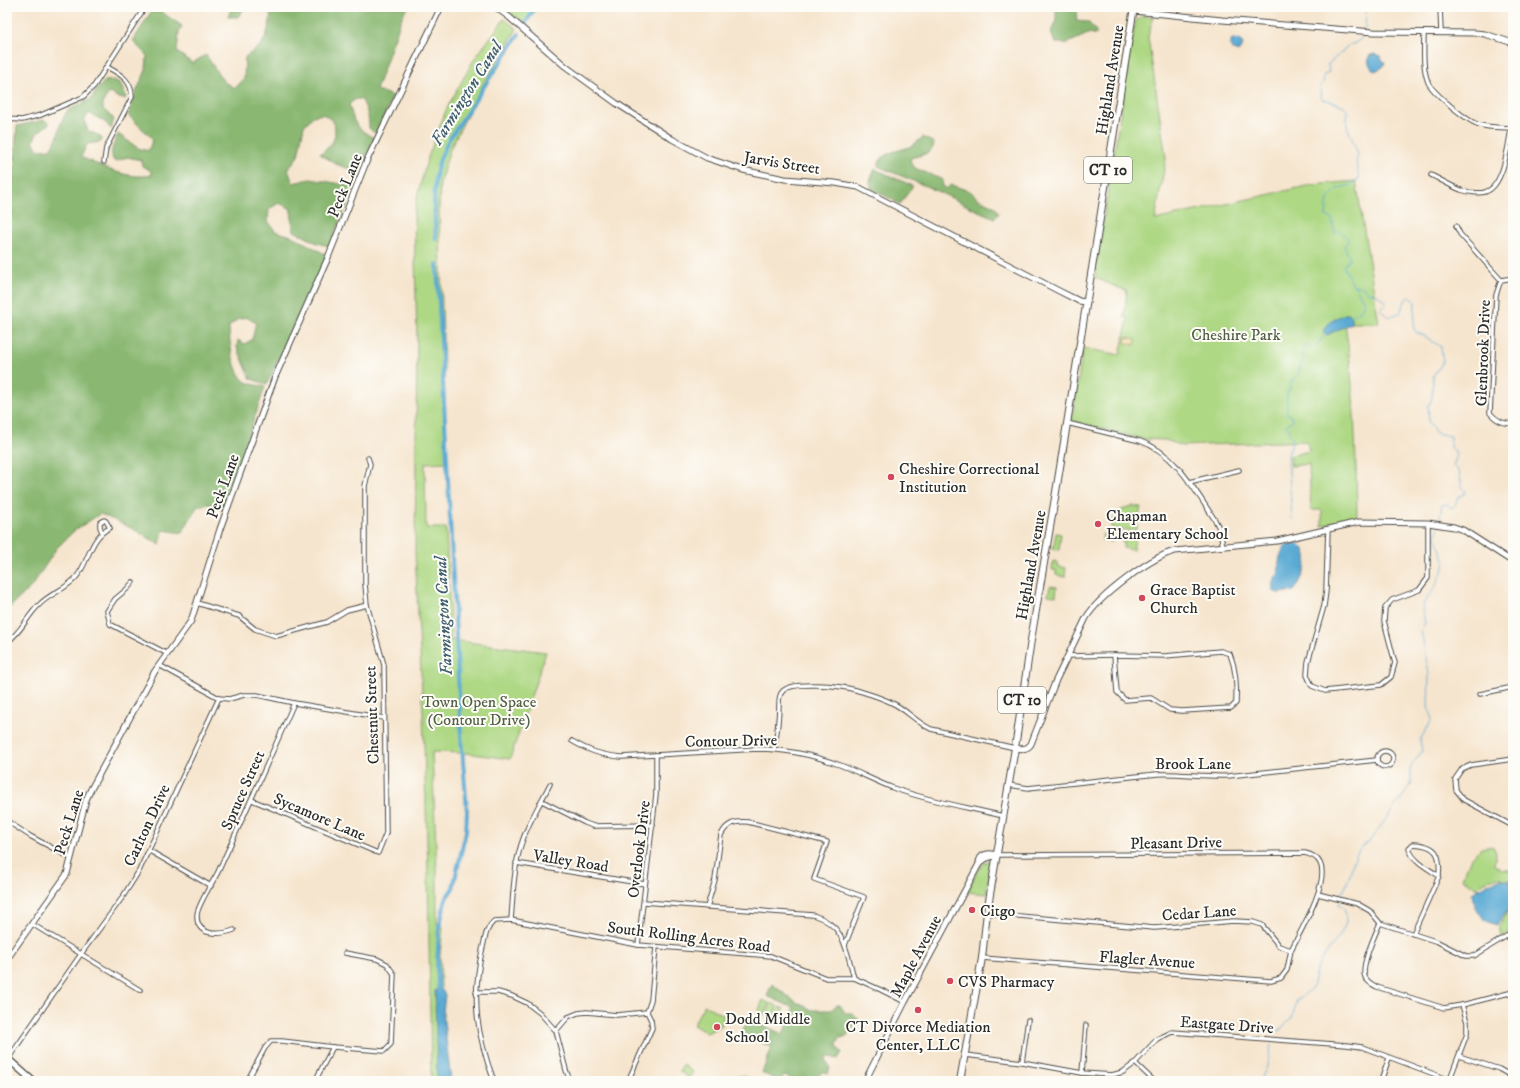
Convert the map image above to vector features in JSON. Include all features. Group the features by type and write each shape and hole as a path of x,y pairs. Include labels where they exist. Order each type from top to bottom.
{"highway":[{"name":"Highland Avenue","path":"960,1081 982,958 987,913 1015,748 1030,640 1067,424 1134,9"}],"main road":[{"path":"8,1059 33,1081"}],"street":[{"path":"7,119 22,120 41,115 83,96 94,86 145,7"},
{"name":"Peck Lane","path":"7,959 66,874 86,800 90,791 166,653 188,627 215,544 275,377 322,272 367,160 441,7"},
{"name":"Jarvis Street","path":"495,7 509,17 565,66 616,103 672,139 707,158 743,170 785,178 834,182 858,187 1059,291 1079,301 1086,302"},
{"path":"1440,7 1441,32"},
{"path":"1134,9 1234,21 1370,31 1485,34 1513,43"},
{"path":"1424,32 1424,64 1428,82 1438,94 1469,121 1480,125 1511,128"},
{"path":"104,162 106,148 130,104 132,97 132,91 128,80 107,66"},
{"path":"1431,175 1462,190 1485,192 1492,188 1500,178 1504,167 1513,117"},
{"path":"1456,226 1460,234 1501,280"},
{"name":"Glenbrook Drive","path":"1513,278 1501,280 1496,295 1490,413 1495,419 1502,423 1513,424"},
{"path":"1067,424 1136,440 1151,445 1171,460 1189,482 1215,520 1220,530 1223,547"},
{"name":"Chestnut Street","path":"368,458 370,464 365,486 365,584 367,604 384,665 386,833 378,853"},
{"path":"1189,482 1239,470"},
{"path":"774,749 779,720 779,698 781,693 786,688 793,686 836,687 855,690 895,704 923,725 931,729 1015,748 1028,748 1031,744 1056,680 1086,618 1095,605 1105,595 1149,563 1170,553 1277,541 1359,522 1431,523 1443,524 1464,530 1513,562"},
{"path":"1328,529 1326,591 1324,606 1308,662 1307,675 1312,686 1325,691 1381,686 1391,677 1395,663 1384,620 1385,608 1392,600 1418,590 1428,578 1431,523"},
{"path":"7,642 15,636 38,605 70,584 78,575 102,532"},
{"path":"133,582 115,599 107,611 110,624 166,653"},
{"path":"197,603 239,616 255,630 276,636 327,622 347,610 367,604"},
{"path":"1068,656 1114,655 1165,656 1221,651 1230,654 1234,663 1237,689 1236,703 1231,708 1182,711 1170,710 1151,698 1125,700 1117,692 1114,655"},
{"path":"159,665 219,698 229,699 244,695 257,695 294,703 384,718"},
{"path":"1480,694 1513,688"},
{"name":"Carlton Drive","path":"8,1059 122,898 139,870 219,698"},
{"name":"Spruce Street","path":"234,930 213,934 204,930 198,924 196,916 198,908 211,886 252,800 294,703"},
{"name":"Contour Drive","path":"572,741 586,750 603,755 621,757 738,750 774,749 795,752 840,765 892,788 1003,816"},
{"name":"Brook Lane","path":"1385,751 1390,753 1393,757 1392,762 1386,767 1382,766 1377,760 1378,755 1385,751"},
{"name":"Overlook Drive","path":"638,945 656,794 656,755"},
{"path":"1513,759 1471,765 1462,769 1455,779 1456,790 1464,800 1513,826"},
{"name":"Brook Lane","path":"1009,785 1028,788 1157,774 1209,777 1228,776 1377,760"},
{"path":"511,920 516,863 519,851 526,832 550,784"},
{"name":"Sycamore Lane","path":"252,800 378,853"},
{"path":"542,801 593,826 652,825"},
{"path":"7,821 30,836 71,858"},
{"path":"707,906 715,880 721,835 730,823 738,821 748,822 827,842 814,879 864,897 845,945"},
{"path":"1413,934 1439,876 1440,860 1435,850 1422,844 1413,844 1409,848 1410,854 1439,876"},
{"path":"148,850 211,886"},
{"name":"Pleasant Drive","path":"997,855 1305,853 1314,856 1320,864 1322,875 1318,894"},
{"name":"Maple Avenue","path":"865,1081 905,1002 979,864 985,859 997,855"},
{"name":"Valley Road","path":"516,863 646,884"},
{"path":"1291,950 1318,894 1358,904 1370,911 1380,923 1438,942 1466,956 1474,956 1513,932"},
{"path":"644,902 813,915 824,919 833,925 845,945 854,978"},
{"name":"Cedar Lane","path":"987,913 1154,928 1232,920 1253,922 1262,926 1279,946 1291,950"},
{"name":"South Rolling Acres Road","path":"494,1081 480,1038 476,1014 476,992 479,964 488,926 494,920 511,920 638,945 771,956 826,978 854,978 905,1002"},
{"path":"1380,923 1364,967 1364,976 1368,982 1377,987 1444,1008 1513,992"},
{"path":"32,924 140,990"},
{"path":"628,1081 652,1028 651,1020 647,1012 651,1000 656,947"},
{"name":"Flagler Avenue","path":"982,958 1271,980 1281,978 1287,970 1291,950"},
{"path":"246,1081 265,1048 271,1042 282,1041 384,1051 391,1044 394,974 387,964 377,959 345,953"},
{"path":"476,992 498,992 512,996 527,1003 540,1013 556,1030 570,1081"},
{"path":"1449,1081 1467,1034 1467,1022 1462,1005"},
{"path":"556,1030 568,1017 578,1013 587,1012 617,1015 647,1012"},
{"path":"1022,1062 1028,1020"},
{"path":"1082,1073 1086,1025"},
{"name":"Eastgate Drive","path":"965,1055 1022,1062 1082,1073 1112,1075 1123,1072 1135,1063 1157,1038 1172,1032 1362,1047 1449,1081"},
{"path":"315,1081 333,1047"},
{"path":"1459,1056 1499,1069 1513,1077"},
{"path":"1381,1081 1389,1058"},
{"path":"1135,1063 1154,1081"}],"green space":[{"path":"154,7 182,26 179,32 177,52 192,63 206,55 224,82 235,88 244,79 245,57 258,47 266,37 270,18 268,7 409,7 403,14 376,90 393,96 376,134 369,128 369,120 365,106 361,99 356,99 349,104 357,125 363,131 375,138 358,172 336,164 320,154 331,144 335,133 334,122 323,114 313,116 304,126 298,156 288,170 293,183 310,179 355,186 329,246 317,243 294,231 290,208 279,203 269,209 268,221 275,231 292,236 327,255 267,384 251,379 237,347 238,340 244,344 252,340 256,323 246,317 237,320 229,326 231,348 238,372 246,382 265,387 225,505 208,504 197,507 182,533 163,530 160,545 131,528 100,514 75,530 56,549 32,586 7,610 7,182 13,184 17,126 43,120 50,123 38,132 33,141 38,150 50,149 57,138 61,123 67,111 91,99 98,88 105,81 113,80 120,83 126,96 125,99 119,98 110,93 103,102 103,109 114,119 111,129 105,122 89,113 84,120 88,131 100,136 102,139 101,142 87,144 81,157 115,172 133,176 152,175 150,170 142,166 141,160 127,157 115,162 112,152 118,134 138,148 148,151 153,139 128,115 146,70 147,56 133,41"},
{"path":"232,7 245,7 238,17 228,17"},
{"path":"513,7 537,7 525,24 509,12"},
{"path":"1056,7 1078,7 1076,21 1088,22 1096,31 1096,35 1090,33 1068,43 1055,43 1051,32 1056,20"},
{"name":"Cheshire Park","path":"1142,16 1153,17 1148,37 1166,158 1155,220 1311,185 1356,181 1379,323 1345,323 1353,396 1357,518 1322,526 1322,510 1311,510 1309,464 1291,466 1290,456 1309,451 1307,441 1182,446 1166,440 1142,439 1072,420 1083,348 1120,355 1128,318 1124,317 1127,291 1095,278 1095,272 1135,22"},
{"name":"Town Open Space (Contour Drive)","path":"504,19 517,29 481,88 450,149 440,182 439,209 447,462 425,463 426,528 446,528 451,640 546,652 510,759 466,753 432,752 437,871 437,924 443,927 440,955 444,1081 431,1081 428,871 423,714 415,552 417,341 414,214 427,160 446,110 473,61"},
{"path":"923,137 934,143 933,147 932,150 926,154 911,158 910,161 915,168 943,180 942,184 946,189 951,185 970,191 979,199 994,206 999,213 995,218 933,189 878,166 880,161 886,155 911,146"},
{"path":"875,169 913,186 900,204 871,188 870,181"},
{"path":"1133,506 1141,507 1135,531 1111,528 1113,519 1121,510"},
{"path":"1056,533 1061,534 1059,550 1053,549"},
{"path":"1123,533 1136,535 1133,550 1123,548"},
{"path":"1103,534 1114,535 1112,542 1102,540"},
{"path":"1053,561 1058,562 1058,566 1066,568 1065,577 1056,575 1056,570 1052,570"},
{"path":"1050,586 1057,587 1056,596 1048,595"},
{"path":"1493,846 1496,853 1494,865 1502,870 1513,870 1513,881 1498,877 1486,881 1477,888 1462,878 1471,858 1481,848"},
{"path":"989,861 991,864 986,894 967,892 979,869 982,865"},
{"path":"1513,908 1513,930 1501,937 1499,926 1508,911"},
{"path":"772,984 794,1001 812,1010 831,1010 837,1005 840,1005 845,1013 853,1013 859,1020 847,1036 840,1038 837,1044 838,1049 842,1052 838,1059 827,1056 826,1062 830,1067 828,1074 822,1072 818,1077 823,1081 796,1081 786,1076 779,1081 762,1073 772,1047 739,1033 750,1020 783,1034 794,1008 767,996"},
{"path":"763,1000 769,1003 764,1015 758,1012"},
{"path":"771,1003 777,1006 772,1018 766,1015"},
{"path":"704,1005 724,1015 722,1025 707,1033 693,1025"},
{"path":"779,1007 784,1009 779,1021 773,1019"},
{"path":"683,1065 693,1072 689,1078 679,1071"},
{"path":"738,1076 745,1076 752,1080 734,1081"}],"sand":[{"path":"1126,337 1136,339 1135,345 1125,343"}],"water":[{"path":"1231,40 1240,40 1243,44 1242,48 1238,52 1233,50 1231,46"},
{"path":"1374,54 1379,55 1385,63 1383,67 1375,71 1370,66 1368,60 1369,56"},
{"path":"1345,314 1349,314 1352,318 1352,323 1327,335 1323,333 1329,324"},
{"path":"1297,543 1302,547 1306,559 1306,566 1301,580 1294,591 1278,593 1273,591 1273,581 1279,574 1279,560 1281,553 1285,546"},
{"path":"1501,879 1513,882 1513,906 1507,911 1497,925 1485,920 1478,911 1472,893 1491,882"},
{"path":"435,990 442,990 445,995 443,1013 451,1081 437,1081"}],"waterway":[{"name":"Farmington Canal","path":"525,24 536,7"},
{"path":"1365,30 1366,7"},
{"path":"1365,33 1365,35 1357,42 1346,47 1328,64 1329,72 1323,76 1324,80 1320,91 1322,99 1344,106 1347,110 1347,126 1358,154 1357,166 1360,178 1350,185 1335,191 1328,199 1326,216 1332,219 1335,234 1339,230 1349,240 1344,246 1350,258 1343,266 1353,285 1363,287 1366,291 1378,295 1387,303 1380,309 1388,317 1400,313 1406,299 1410,297 1415,301 1414,329 1417,333 1423,335 1441,347 1443,362 1433,376 1432,399 1428,406 1429,422 1436,433 1451,436 1450,448 1455,451 1456,458 1453,466 1459,472 1462,487 1466,493 1458,497 1455,506 1452,508 1447,504 1442,505 1439,523"},
{"name":"Farmington Canal","path":"436,239 434,204 435,179 442,155 448,141 519,34"},
{"name":"Farmington Canal","path":"437,264 461,735 467,811 466,831 453,888 446,898 439,928 437,967 439,994"},
{"path":"1351,316 1361,310 1364,304 1354,285"},
{"path":"1315,347 1326,334"},
{"path":"1292,519 1288,456 1293,438 1289,434 1290,430 1286,427 1286,425 1293,419 1287,414 1287,393 1291,382 1298,374 1303,359 1303,348 1307,346 1311,348"},
{"path":"1340,897 1347,883 1356,855 1363,846 1369,842 1411,785 1410,772 1413,763 1422,751 1420,740 1432,720 1428,707 1429,674 1421,630 1425,622 1422,610 1423,605 1435,587 1445,563 1436,536 1439,526"},
{"path":"1278,1032 1292,1018 1297,1000 1312,989 1315,974 1321,960 1341,934 1346,923 1346,914 1344,909 1339,904 1340,901"},
{"path":"1260,1081 1266,1069 1272,1045"}],"place":[{"name":"Cheshire Correctional Institution","path":"891,477"},
{"name":"Chapman Elementary School","path":"1098,524"},
{"name":"Grace Baptist Church","path":"1142,598"},
{"name":"Citgo","path":"972,910"},
{"name":"CVS Pharmacy","path":"950,981"},
{"name":"CT Divorce Mediation Center, LLC","path":"918,1010"},
{"name":"Dodd Middle School","path":"717,1027"}]}
